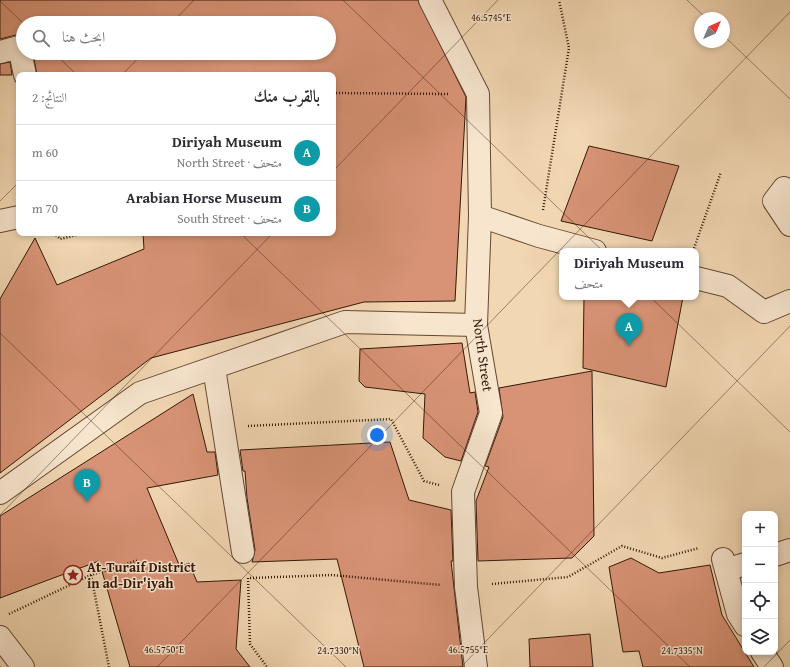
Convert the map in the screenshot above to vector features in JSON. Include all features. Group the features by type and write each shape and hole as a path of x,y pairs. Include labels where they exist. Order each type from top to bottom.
{"street":[{"name":"North Street","path":"430,0 478,94 480,216 476,325 491,413 463,491 466,587 476,667"},
{"path":"0,52 16,49"},
{"path":"22,60 24,72"},
{"path":"790,194 784,188 774,201 790,225"},
{"path":"480,216 539,236 584,248"},
{"path":"0,221 16,218"},
{"path":"699,279 728,286 764,312 790,301"},
{"path":"0,493 140,393 345,322 476,325"},
{"path":"214,368 243,552"},
{"path":"778,554 790,550"},
{"path":"732,564 738,614 742,620"},
{"path":"0,637 23,667"},
{"path":"764,655 772,667"}],"path":[{"path":"539,236 569,48 559,0"},
{"path":"336,93 478,94"},
{"path":"694,248 721,172"},
{"path":"57,236 60,239 72,236"},
{"path":"223,427 391,419 424,481 463,491"},
{"path":"248,578 332,575 466,587 568,577 622,546 662,558 719,542 732,564"},
{"path":"243,552 248,578 250,644 267,667"},
{"path":"7,615 91,575 139,560"},
{"path":"91,575 109,667"}],"building":[{"path":"0,0 418,0 466,97 455,301 364,302 151,358 0,473 0,299 35,238 57,285 144,249 143,236 336,236 336,72 36,72 34,60 336,60 336,16 16,16 16,35 0,39"},
{"path":"10,62 12,75 0,75 0,64"},
{"path":"589,146 679,166 652,241 561,221"},
{"path":"584,300 682,300 666,387 583,368"},
{"path":"462,343 470,393 475,392 478,412 461,461 445,457 423,438 425,394 365,387 359,381 360,349"},
{"path":"592,371 594,536 572,558 478,561 476,501 489,467 485,466 503,417 499,388"},
{"path":"193,394 207,452 215,452 218,475 147,488 180,567 189,563 197,582 241,580 236,649 250,667 130,667 99,561 0,598 0,516"},
{"path":"390,442 409,500 451,510 453,561 451,561 463,667 364,667 337,559 252,562 255,550 247,498 245,471 243,471 240,450"},
{"path":"631,558 659,573 710,565 722,615 742,648 742,655 747,655 754,667 643,667 639,651 623,652 609,567"},
{"path":"590,634 593,667 530,667 529,639"}],"place":[{"name":"Diriyah Museum","path":"629,346"},
{"name":"Arabian Horse Museum","path":"87,502"},
{"name":"At-Turaif District in ad-Dir'iyah","path":"73,575"}]}
